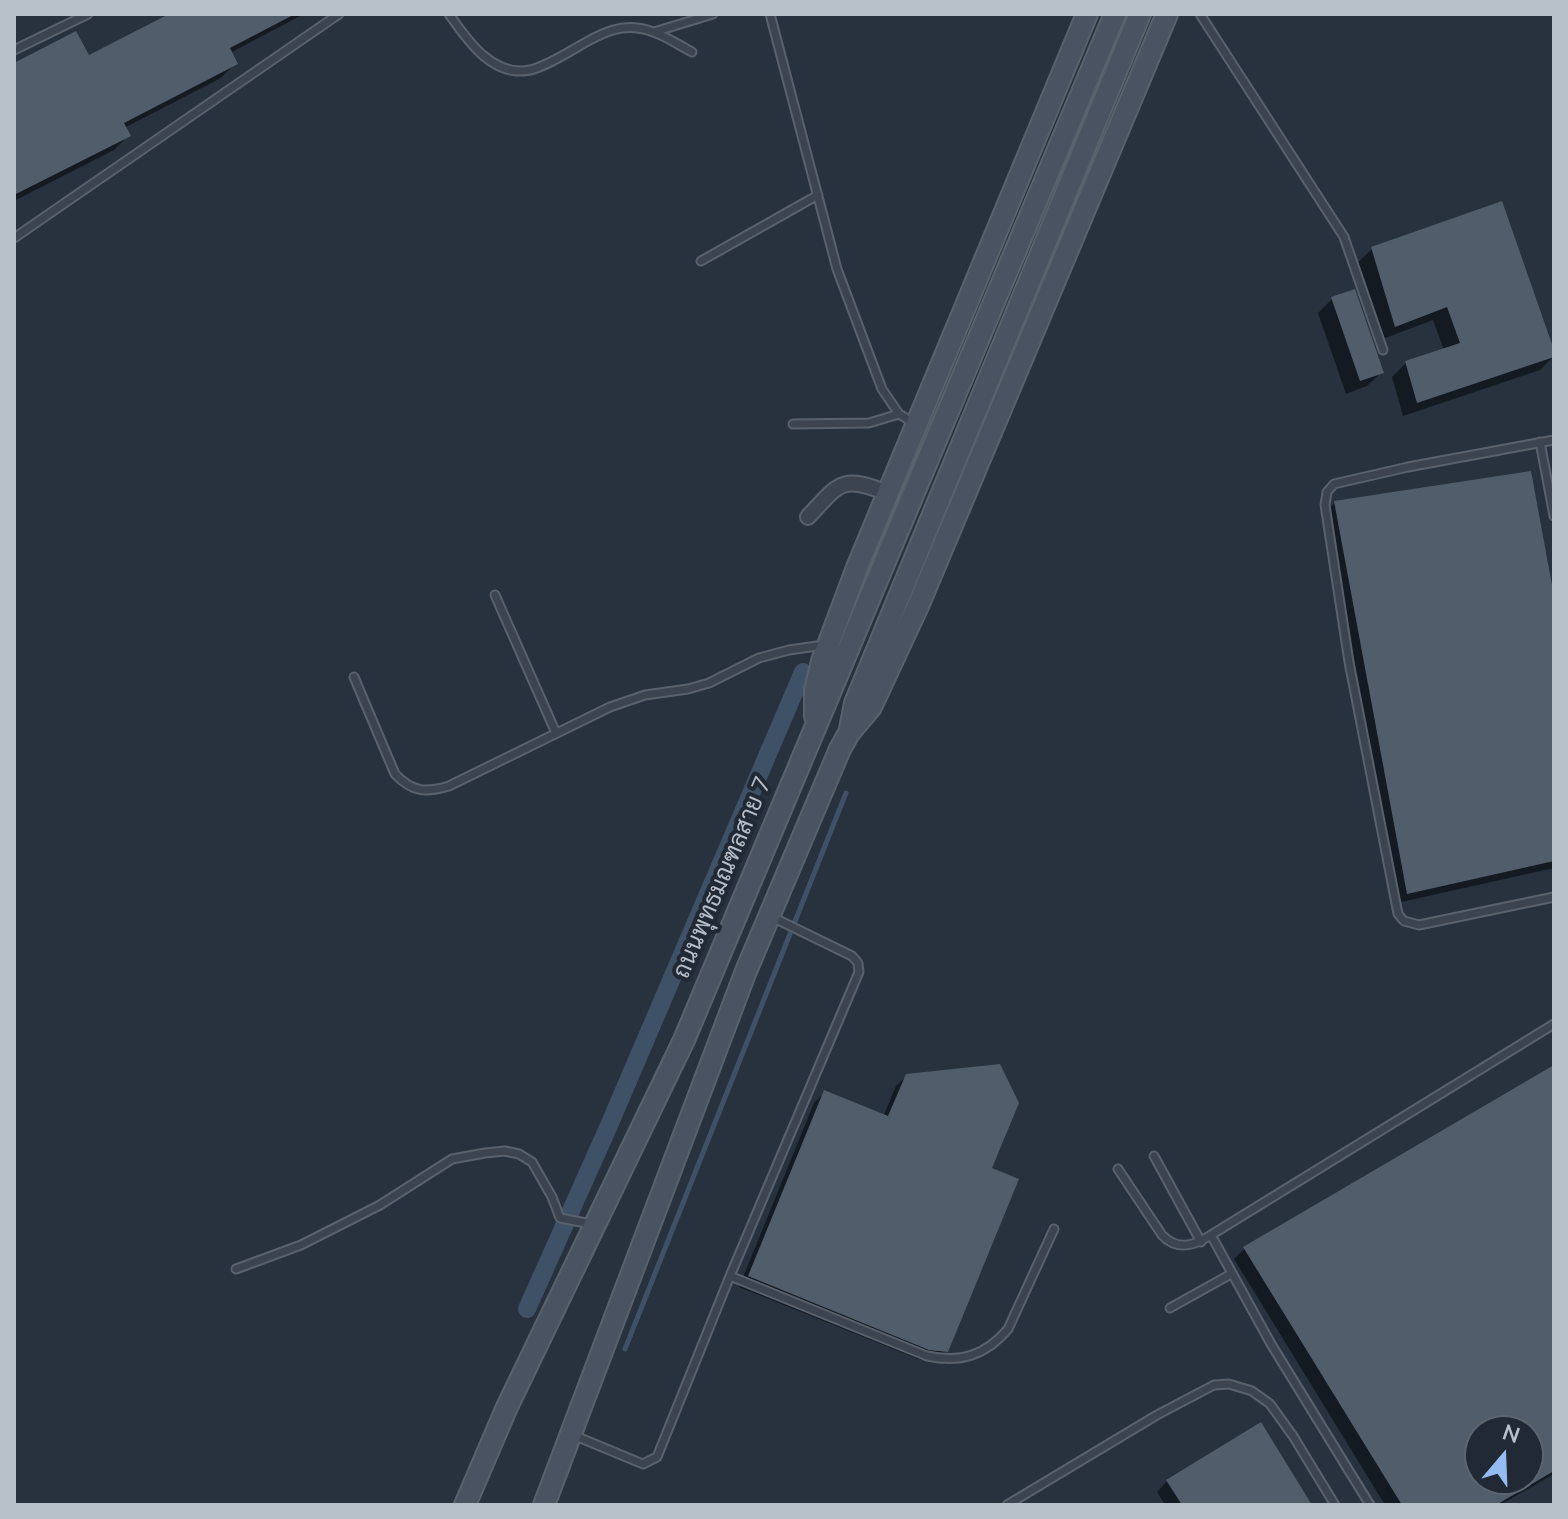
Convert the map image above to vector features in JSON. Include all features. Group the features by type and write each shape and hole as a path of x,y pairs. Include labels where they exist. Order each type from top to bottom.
{"main road":[{"path":"815,724 815,690 828,645 887,493 907,420 1087,14"},
{"name":"ถนนพุทธมณฑลสาย 7","path":"465,1505 507,1407 684,1040 1115,14"},
{"path":"849,733 855,703 1140,14"},
{"path":"544,1505 746,971 840,749 871,707 924,593 1167,14"}],"street":[{"path":"808,517 842,485 861,482 887,493"}],"lane":[{"path":"14,50 88,14"},
{"path":"14,238 339,14"},
{"path":"449,14 471,46 501,66 517,71 531,70 607,31 638,28 654,32 692,52"},
{"path":"654,32 713,14"},
{"path":"770,14 837,269 882,389 907,420"},
{"path":"1200,14 1344,237 1383,350"},
{"path":"701,261 818,195"},
{"path":"793,424 907,420"},
{"path":"1554,440 1334,484 1327,492 1325,505 1349,662 1398,914 1404,921 1419,925 1554,897"},
{"path":"1540,442 1554,516"},
{"path":"495,595 556,733"},
{"path":"354,677 395,774 406,785 432,791 449,786 610,707 645,695 709,683 759,658 828,645"},
{"path":"571,1434 643,1464 657,1457 859,972 858,963 852,956 770,916"},
{"path":"1118,1169 1170,1244 1183,1247 1201,1242 1554,1024"},
{"path":"236,1269 301,1245 380,1205 452,1159 485,1153 505,1151 519,1154 532,1162 560,1218 596,1225"},
{"path":"1154,1156 1201,1242"},
{"path":"730,1276 927,1356 949,1361 962,1359 1001,1337 1008,1329 1054,1229"},
{"path":"1211,1235 1231,1274 1370,1505"},
{"path":"1170,1308 1231,1274"},
{"path":"1007,1505 1157,1415 1214,1385 1229,1384 1252,1391 1270,1404 1335,1505"}],"building":[{"path":"169,14 295,14 230,48 238,64 124,123 131,136 14,195 14,63 76,31 89,55"},
{"path":"1502,201 1554,357 1417,403 1405,361 1460,343 1447,307 1395,327 1371,247"},
{"path":"1355,289 1384,373 1360,381 1331,297"},
{"path":"1531,471 1554,596 1554,861 1407,894 1334,501"},
{"path":"1000,1064 1019,1103 992,1168 1019,1179 948,1352 929,1350 748,1276 824,1090 888,1116 906,1074"},
{"path":"1554,1065 1554,1471 1544,1477 1544,1415 1464,1415 1464,1495 1513,1495 1496,1505 1402,1505 1243,1247"},
{"path":"1261,1422 1312,1505 1182,1505 1166,1480"}],"waterway":[{"path":"527,1309 803,672"},
{"path":"625,1349 846,793"}]}
